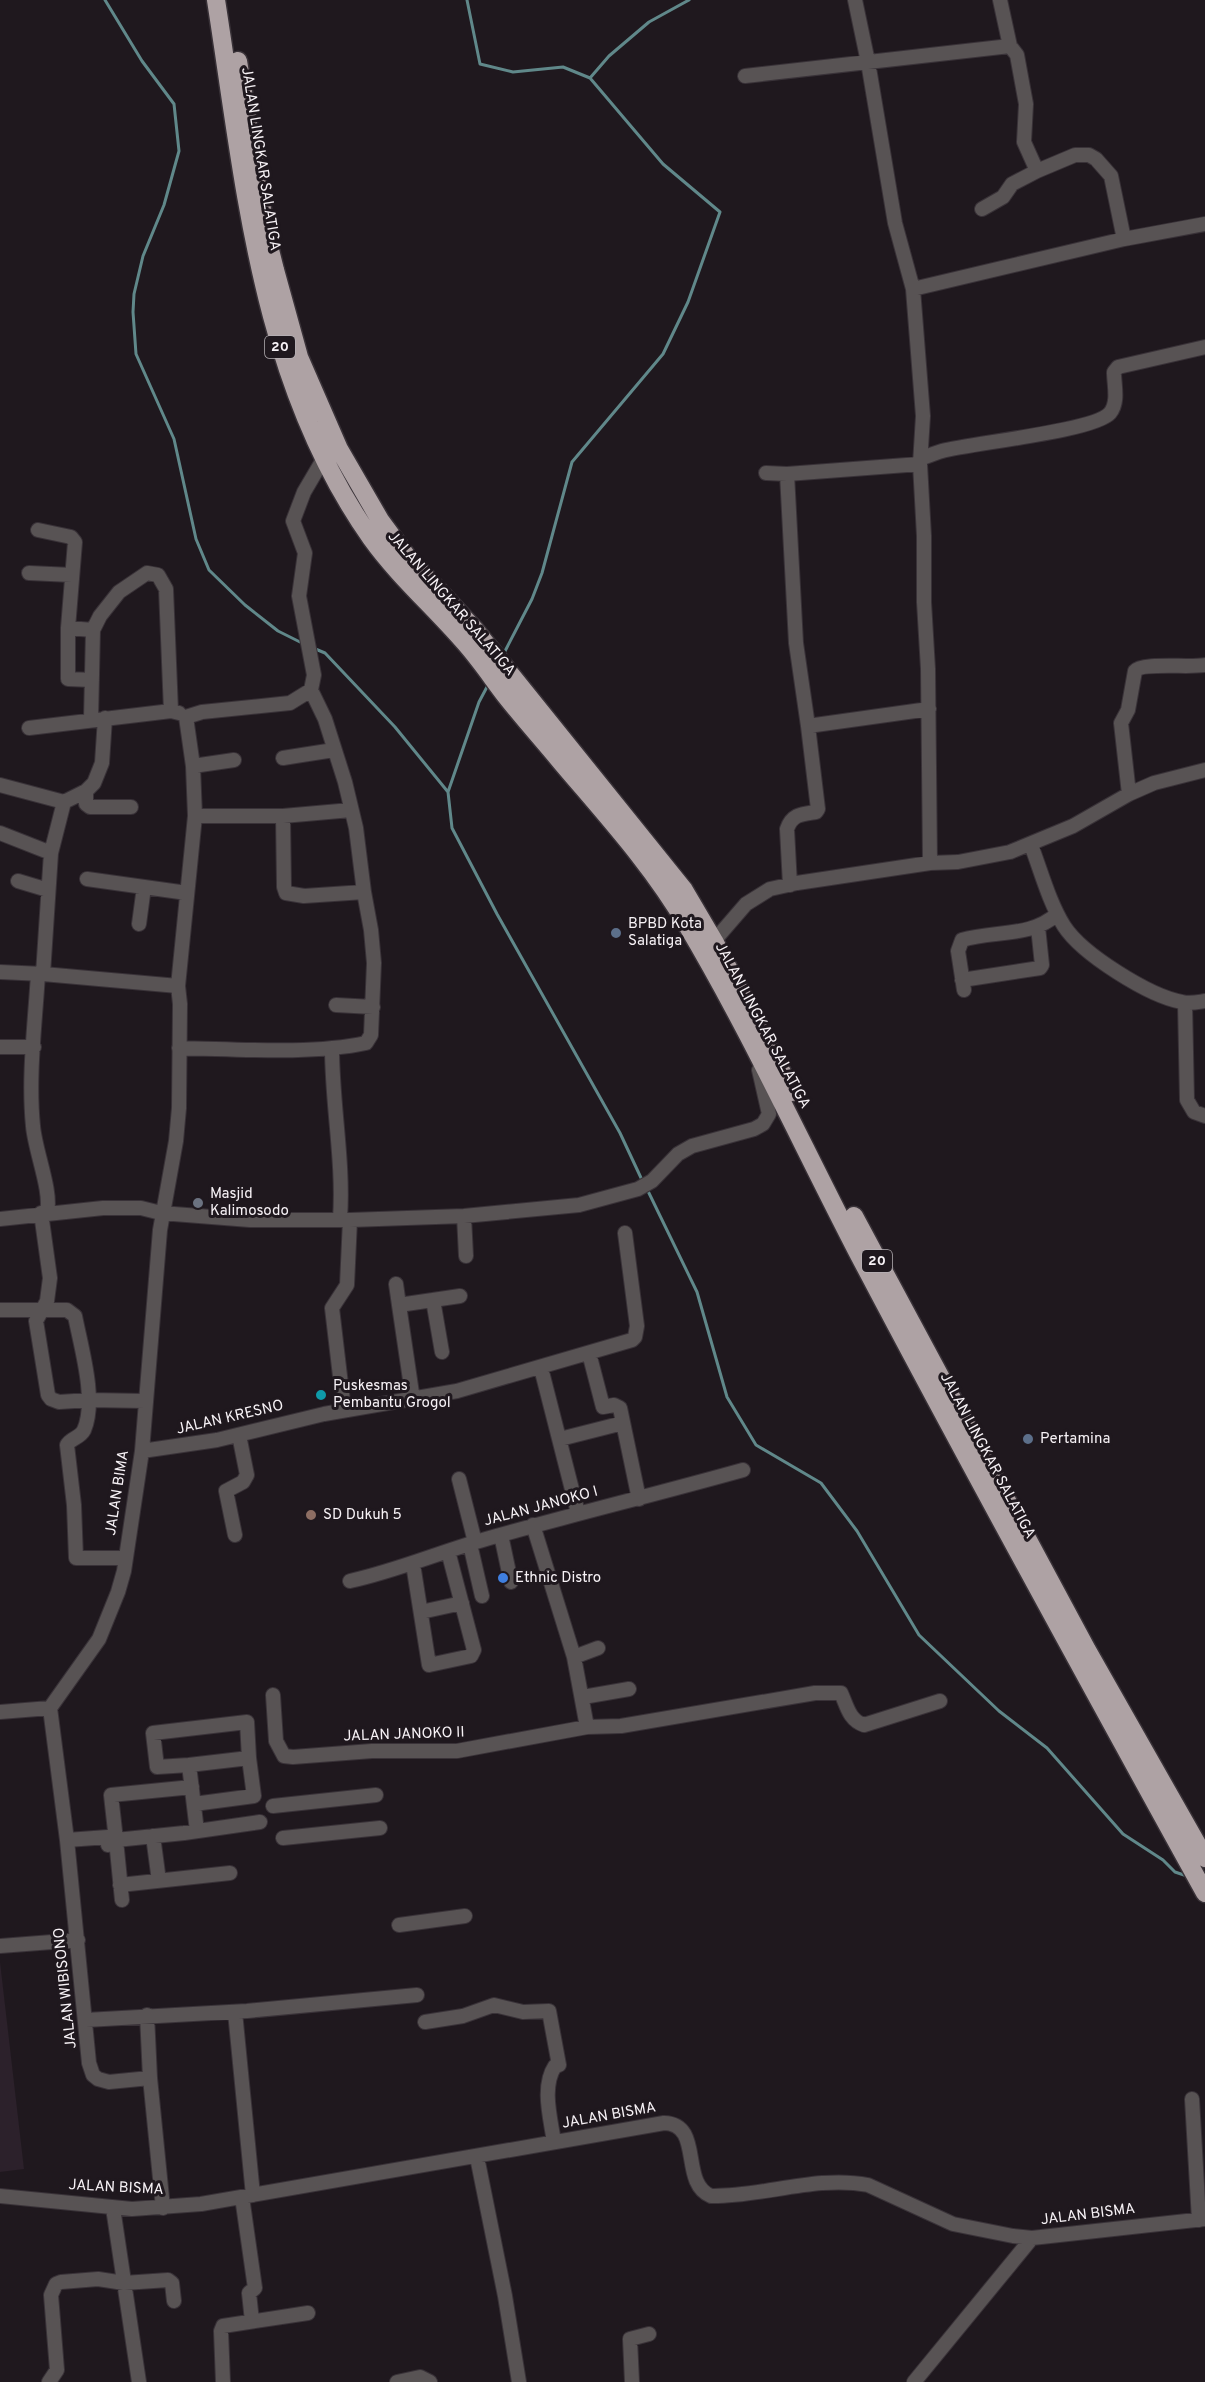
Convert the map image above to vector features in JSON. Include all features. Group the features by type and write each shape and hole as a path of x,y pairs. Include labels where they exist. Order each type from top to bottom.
{"highway":[{"name":"JALAN LINGKAR SALATIGA","path":"216,0 255,252 275,332 286,363 331,454"},
{"name":"JALAN LINGKAR SALATIGA","path":"228,0 275,270 299,357 346,500 372,539 402,577 470,637 656,874 692,932 728,982 1087,1650 1204,1856"},
{"name":"JALAN LINGKAR SALATIGA","path":"515,694 667,867 714,941 728,982"},
{"name":"JALAN LINGKAR SALATIGA","path":"756,1034 855,1247 1205,1893"}],"street":[{"path":"855,0 868,62 895,224 913,289 923,416 920,461 929,709 930,863"},
{"path":"1000,0 1010,46 1017,55 1026,104 1024,142 1037,171"},
{"path":"745,76 1010,46"},
{"path":"982,209 1004,197 1012,184 1037,171 1083,153 1096,159 1111,176 1124,240"},
{"path":"913,289 1124,240 1205,224"},
{"path":"766,473 787,474 920,461 943,451 1046,433 1097,421 1110,412 1114,405 1116,398 1114,372 1118,367 1205,347"},
{"path":"179,1048 251,1050 332,1048 369,1040 373,1029 372,930 364,892 356,828 345,782 325,719 311,690 314,675 308,633 299,596 305,553 293,521 304,492 331,454"},
{"path":"787,474 796,643 818,809 816,812 799,815 790,821 787,829 790,885"},
{"path":"38,530 73,539 75,545 68,628 68,679 92,680"},
{"path":"29,573 72,575"},
{"path":"0,785 64,802 86,791 94,783 102,763 92,680 93,630 105,609 120,592 147,573 158,575 163,581 168,599 171,711"},
{"path":"68,628 93,630"},
{"path":"1129,794 1121,723 1128,710 1136,669 1143,666 1184,668 1205,665"},
{"path":"29,728 171,711 186,717 202,712 290,703 311,690"},
{"path":"808,726 929,709"},
{"name":"JALAN BIMA","path":"50,1708 99,1639 118,1592 142,1451 162,1213 177,1132 178,986 195,816 193,766 186,717"},
{"path":"283,758 334,750"},
{"path":"193,766 234,760"},
{"path":"714,941 737,913 754,898 770,889 930,863 989,857 1031,844 1073,826 1129,794 1154,783 1205,770"},
{"path":"86,791 86,804 90,807 131,807"},
{"path":"64,802 51,853 34,1047 33,1128 49,1204 44,1213 50,1278 47,1301 37,1315 36,1327 48,1395 51,1399 59,1402 145,1401"},
{"path":"195,816 282,816 351,810"},
{"path":"282,816 286,892 304,896 364,892"},
{"path":"0,832 51,853"},
{"path":"1031,844 1058,914 1071,936 1098,959 1167,998 1185,1003 1205,1001"},
{"path":"87,879 187,893"},
{"path":"18,881 48,890"},
{"path":"139,924 144,887"},
{"path":"1038,927 1042,965 1040,968 963,985 958,951 962,940 1038,927 1058,914"},
{"path":"0,972 178,986"},
{"path":"1185,1003 1187,1101 1194,1112 1205,1116"},
{"path":"336,1005 374,1007"},
{"path":"0,1219 103,1208 141,1208 162,1213 250,1220 345,1220 464,1216 579,1205 638,1189 652,1181 678,1154 692,1146 763,1124 769,1114 756,1034"},
{"path":"0,1047 34,1047"},
{"path":"332,1048 334,1109 345,1220 348,1280 344,1291 332,1308 344,1410"},
{"path":"464,1216 466,1256"},
{"name":"JALAN KRESNO","path":"142,1451 183,1447 324,1414 457,1391 632,1340 637,1332 625,1233"},
{"path":"396,1284 413,1400"},
{"path":"399,1305 460,1296"},
{"path":"433,1300 442,1352"},
{"path":"0,1310 68,1310 75,1316 90,1400 83,1432 79,1437 70,1440 68,1445 76,1558 125,1558"},
{"path":"589,1353 603,1407 618,1406 624,1423 639,1499"},
{"path":"541,1368 578,1513"},
{"path":"560,1439 624,1423"},
{"path":"235,1535 226,1491 243,1482 247,1474 239,1435"},
{"name":"JALAN JANOKO I","path":"350,1581 578,1513 639,1499 743,1470"},
{"path":"459,1479 482,1596"},
{"path":"533,1526 574,1657 587,1727"},
{"path":"501,1535 511,1582"},
{"path":"413,1564 429,1665 474,1653 448,1551"},
{"path":"421,1612 462,1603"},
{"path":"574,1657 598,1648"},
{"path":"583,1697 630,1689"},
{"name":"JALAN JANOKO II","path":"273,1695 278,1747 280,1753 288,1757 372,1751 457,1751 587,1727 621,1726 836,1691 841,1693 856,1722 864,1725 940,1701"},
{"path":"0,1712 50,1708"},
{"name":"JALAN WIBISONO","path":"50,1708 68,1845 90,2063 95,2078 109,2082 150,2078"},
{"path":"194,1804 254,1796 246,1722 153,1733 157,1767 249,1758"},
{"path":"189,1765 197,1831"},
{"path":"122,1900 111,1795 192,1787"},
{"path":"273,1806 376,1795"},
{"path":"68,1845 108,1837 116,1840 260,1822"},
{"path":"283,1838 380,1828"},
{"path":"153,1836 159,1881"},
{"path":"120,1886 230,1873"},
{"path":"399,1925 465,1916"},
{"path":"0,1946 78,1940"},
{"path":"86,2020 235,2012 417,1995"},
{"path":"425,2022 463,2016 494,2005 523,2012 549,2011 560,2065 555,2066 552,2071 548,2095 554,2142"},
{"path":"235,2012 255,2288 249,2293 252,2321"},
{"path":"147,2015 150,2078 163,2208"},
{"path":"1192,2099 1202,2220"},
{"name":"JALAN BISMA","path":"0,2196 112,2208 163,2208 477,2157 634,2127 673,2123 678,2125 686,2136 694,2176 699,2188 711,2196 834,2183 859,2183 953,2224 993,2233 1032,2238 1202,2220"},
{"path":"477,2157 505,2296 519,2382"},
{"path":"112,2208 139,2382"},
{"path":"914,2382 925,2376 1032,2238"},
{"path":"49,2382 57,2370 51,2295 56,2284 98,2279 124,2283 170,2280 174,2301"},
{"path":"224,2382 222,2328 226,2325 308,2313"},
{"path":"632,2382 630,2339 648,2334"},
{"path":"397,2382 420,2377 430,2382"}],"shaded area":[{"path":"0,1962 24,2169 0,2172"}],"waterway":[{"path":"105,0 142,61 174,104 179,151 164,205 143,256 134,294 136,354 174,439 196,539 209,570 245,605 278,631 304,644"},
{"path":"467,0 480,64 513,72 563,67 590,78 663,164 720,212 688,302 663,354 572,462 542,573 532,599 503,655"},
{"path":"590,78 609,56 649,22 689,0"},
{"path":"313,648 325,653 395,727 448,792"},
{"path":"488,685 479,702 448,792 452,828 497,914 620,1133 642,1180"},
{"path":"647,1189 697,1292 727,1397 756,1445 821,1483 857,1531 919,1635 999,1711 1047,1748 1123,1834 1163,1860 1175,1872 1187,1876"}],"place":[{"name":"BPBD Kota Salatiga","path":"616,933"},
{"name":"Masjid Kalimosodo","path":"198,1203"},
{"name":"Puskesmas Pembantu Grogol","path":"321,1395"},
{"name":"Pertamina","path":"1028,1439"},
{"name":"SD Dukuh 5","path":"311,1515"},
{"name":"Ethnic Distro","path":"503,1578"}]}
